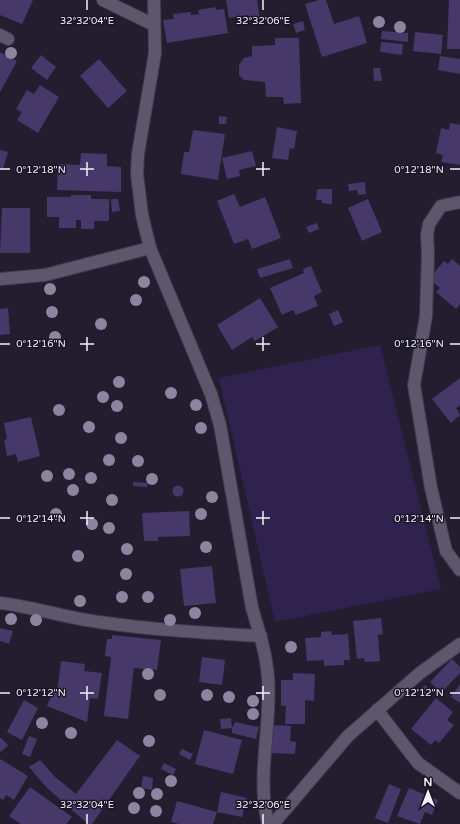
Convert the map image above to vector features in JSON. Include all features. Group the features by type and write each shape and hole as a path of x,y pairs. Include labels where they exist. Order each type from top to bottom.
{"street":[{"path":"103,0 154,25"},
{"path":"154,0 155,53 138,154 137,174 142,215 150,248 211,394 220,425 252,608 261,636 268,678 263,794 268,824"},
{"path":"460,202 441,206 429,224 427,235 428,254 426,316 414,385 431,488 446,551 460,570"},
{"path":"0,278 45,275 150,248"},
{"path":"0,603 50,611 98,622 184,632 261,636"},
{"path":"273,824 348,736 420,673 460,644"},
{"path":"377,710 418,763 460,793"}],"shaded area":[{"path":"380,345 441,589 275,622 219,378"}],"building":[{"path":"0,0 33,0 22,24 0,15"},
{"path":"226,0 257,0 260,19 249,21 248,15 229,18"},
{"path":"319,0 326,0 334,24 359,16 367,43 322,57 305,4"},
{"path":"449,0 460,0 460,49 447,49"},
{"path":"215,7 216,10 224,9 228,33 167,43 163,20 174,19 173,14 191,12 191,15 199,14 198,10"},
{"path":"303,21 305,30 296,33 293,24"},
{"path":"382,31 408,33 408,42 381,39"},
{"path":"415,32 443,35 441,54 413,51"},
{"path":"275,38 299,38 301,103 284,104 283,97 266,97 265,82 244,80 239,75 239,65 244,58 252,56 252,46 275,45"},
{"path":"381,42 403,44 402,55 380,52"},
{"path":"0,52 17,61 0,92"},
{"path":"41,55 56,67 47,80 31,68"},
{"path":"440,56 460,59 460,74 438,70"},
{"path":"99,59 127,91 108,108 80,76"},
{"path":"373,68 380,68 382,81 374,81"},
{"path":"40,85 59,97 38,133 17,120 22,112 16,109 27,90 34,94"},
{"path":"219,116 227,117 226,124 219,124"},
{"path":"450,123 460,125 460,165 441,162 443,155 436,153 441,128 449,130"},
{"path":"277,127 297,131 294,149 290,148 288,160 272,158"},
{"path":"193,130 225,134 218,180 181,174 184,152 189,152"},
{"path":"0,150 8,152 3,169 0,169"},
{"path":"252,151 256,166 239,170 240,176 227,179 222,158"},
{"path":"81,153 107,154 107,166 121,167 121,192 57,190 58,164 80,165"},
{"path":"365,182 366,194 358,195 357,190 349,191 348,184"},
{"path":"317,189 332,189 332,204 322,203 322,200 316,200"},
{"path":"234,194 240,207 265,197 281,238 252,249 248,239 234,244 217,201"},
{"path":"71,195 91,195 91,199 109,199 109,221 94,221 94,229 81,229 81,220 76,220 76,228 59,228 59,217 47,217 47,197 71,197"},
{"path":"111,199 118,199 120,211 112,212"},
{"path":"368,199 382,232 362,241 348,208"},
{"path":"2,208 30,208 30,253 0,253"},
{"path":"317,223 319,229 309,233 306,227"},
{"path":"290,259 293,268 260,278 257,269"},
{"path":"452,259 460,266 460,304 456,309 436,292 440,288 429,279 444,261 448,264"},
{"path":"311,266 322,292 314,296 318,306 296,315 293,310 282,315 270,288 304,273 303,269"},
{"path":"260,298 278,327 255,341 252,337 232,350 217,325"},
{"path":"8,308 10,334 0,335 0,309"},
{"path":"338,310 343,322 334,326 329,314"},
{"path":"460,378 460,405 456,408 460,415 451,423 432,399"},
{"path":"31,417 40,456 18,462 16,454 7,456 4,440 7,439 4,423"},
{"path":"133,482 148,483 147,487 133,486"},
{"path":"176,486 180,486 182,487 182,495 176,496 173,493 173,489"},
{"path":"189,511 190,536 158,537 158,541 144,541 142,513"},
{"path":"212,566 216,603 184,606 180,569"},
{"path":"381,618 383,634 378,635 380,661 365,662 364,658 357,659 353,621"},
{"path":"0,628 13,631 9,644 0,641"},
{"path":"331,631 332,635 348,634 350,660 344,660 344,665 324,666 324,660 307,661 305,638 321,637 321,632"},
{"path":"112,635 161,640 157,670 134,668 128,719 104,716 111,657 105,656 107,639 112,639"},
{"path":"202,657 225,660 222,685 199,682"},
{"path":"452,659 460,667 460,673 441,693 430,682"},
{"path":"61,661 85,664 84,671 102,673 98,699 90,698 87,722 47,706 53,692 57,693"},
{"path":"293,673 315,674 314,701 305,700 305,724 285,724 286,706 281,706 281,680 293,680"},
{"path":"460,684 460,703 451,697"},
{"path":"425,685 432,691 427,696 420,690"},
{"path":"436,698 453,712 447,720 454,725 439,743 435,740 431,745 411,729"},
{"path":"24,700 38,708 22,740 7,732"},
{"path":"231,718 232,728 221,729 220,719"},
{"path":"235,722 259,727 256,739 232,733 232,728"},
{"path":"272,725 291,726 290,741 296,742 295,754 271,753"},
{"path":"204,730 242,740 233,774 195,764"},
{"path":"29,736 37,739 30,757 22,754"},
{"path":"0,737 8,745 1,752 0,751"},
{"path":"117,740 140,756 92,824 88,824 46,787 29,767 40,760 54,776 76,794"},
{"path":"182,749 193,754 190,760 179,754"},
{"path":"0,759 28,776 14,800 6,795 3,800 0,798"},
{"path":"164,763 176,769 173,775 161,769"},
{"path":"143,776 153,778 152,790 141,788"},
{"path":"389,784 401,789 388,823 375,818"},
{"path":"30,787 72,817 66,824 21,824 9,816"},
{"path":"409,788 438,800 432,815 425,812 420,824 397,816"},
{"path":"221,792 247,798 242,817 217,812"},
{"path":"177,801 217,812 213,824 179,824 171,822"}]}
